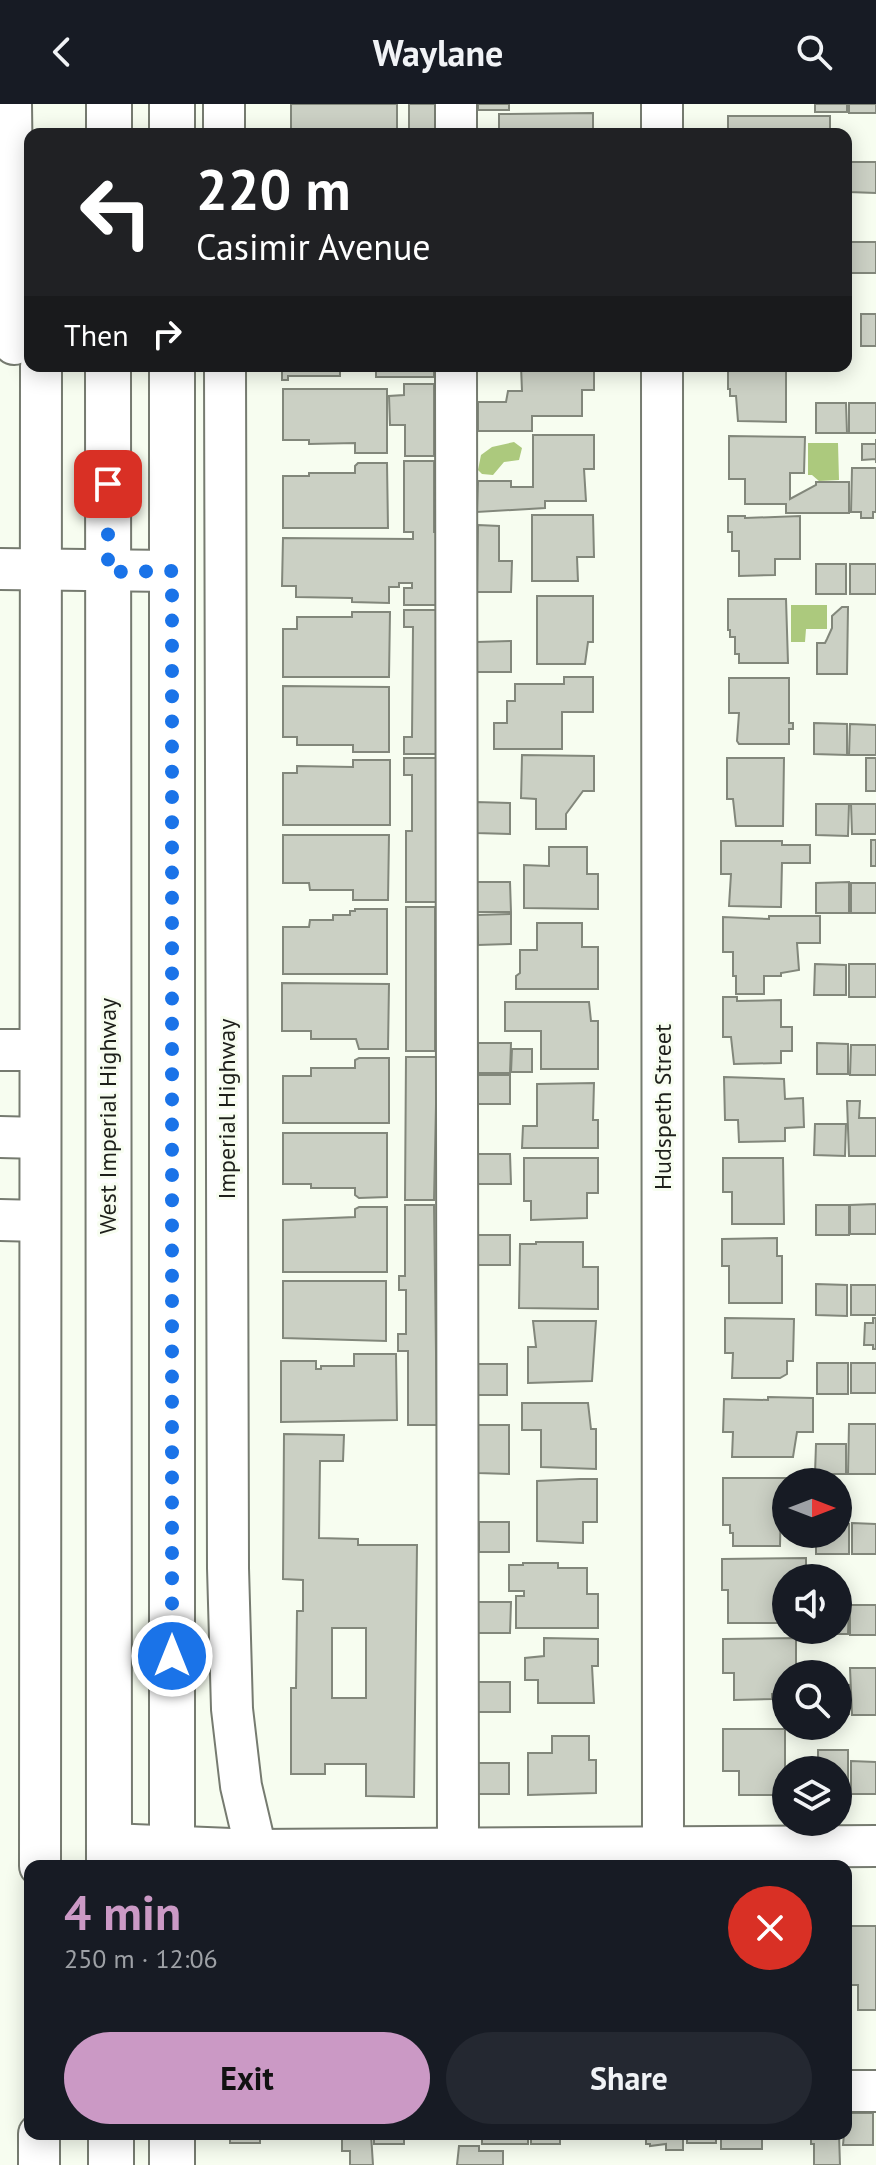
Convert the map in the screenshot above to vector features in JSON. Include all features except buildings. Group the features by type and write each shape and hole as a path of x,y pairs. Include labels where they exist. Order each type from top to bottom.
{"main road":[{"path":"109,104 109,128"},
{"path":"172,104 172,128"},
{"name":"West Imperial Highway","path":"108,372 109,1855"},
{"path":"172,372 172,1856"},
{"path":"111,2140 111,2165"},
{"path":"172,2140 172,2165"}],"street":[{"path":"11,104 21,350 41,569 40,1860"},
{"path":"224,104 224,128"},
{"path":"456,104 456,128"},
{"path":"662,104 662,128"},
{"name":"Imperial Highway","path":"225,372 228,1568 232,1709 241,1786 256,1850"},
{"path":"456,372 458,1849"},
{"name":"Hudspeth Street","path":"662,372 663,1848"},
{"path":"0,569 172,571"},
{"path":"0,1050 40,1050"},
{"path":"0,1137 40,1138"},
{"path":"0,1220 40,1221"},
{"path":"109,1855 172,1856 256,1850 876,1846"},
{"path":"852,2091 876,2091"},
{"path":"39,2140 39,2165"}],"shaded area":[{"path":"514,442 522,448 519,460 504,462 493,475 482,474 478,470 481,455 492,447"},
{"path":"808,443 838,443 839,480 819,481 808,475"},
{"path":"791,605 827,605 827,629 806,629 805,642 791,642"}],"route":[{"path":"108,484 108,572 172,571 172,1656"}]}
